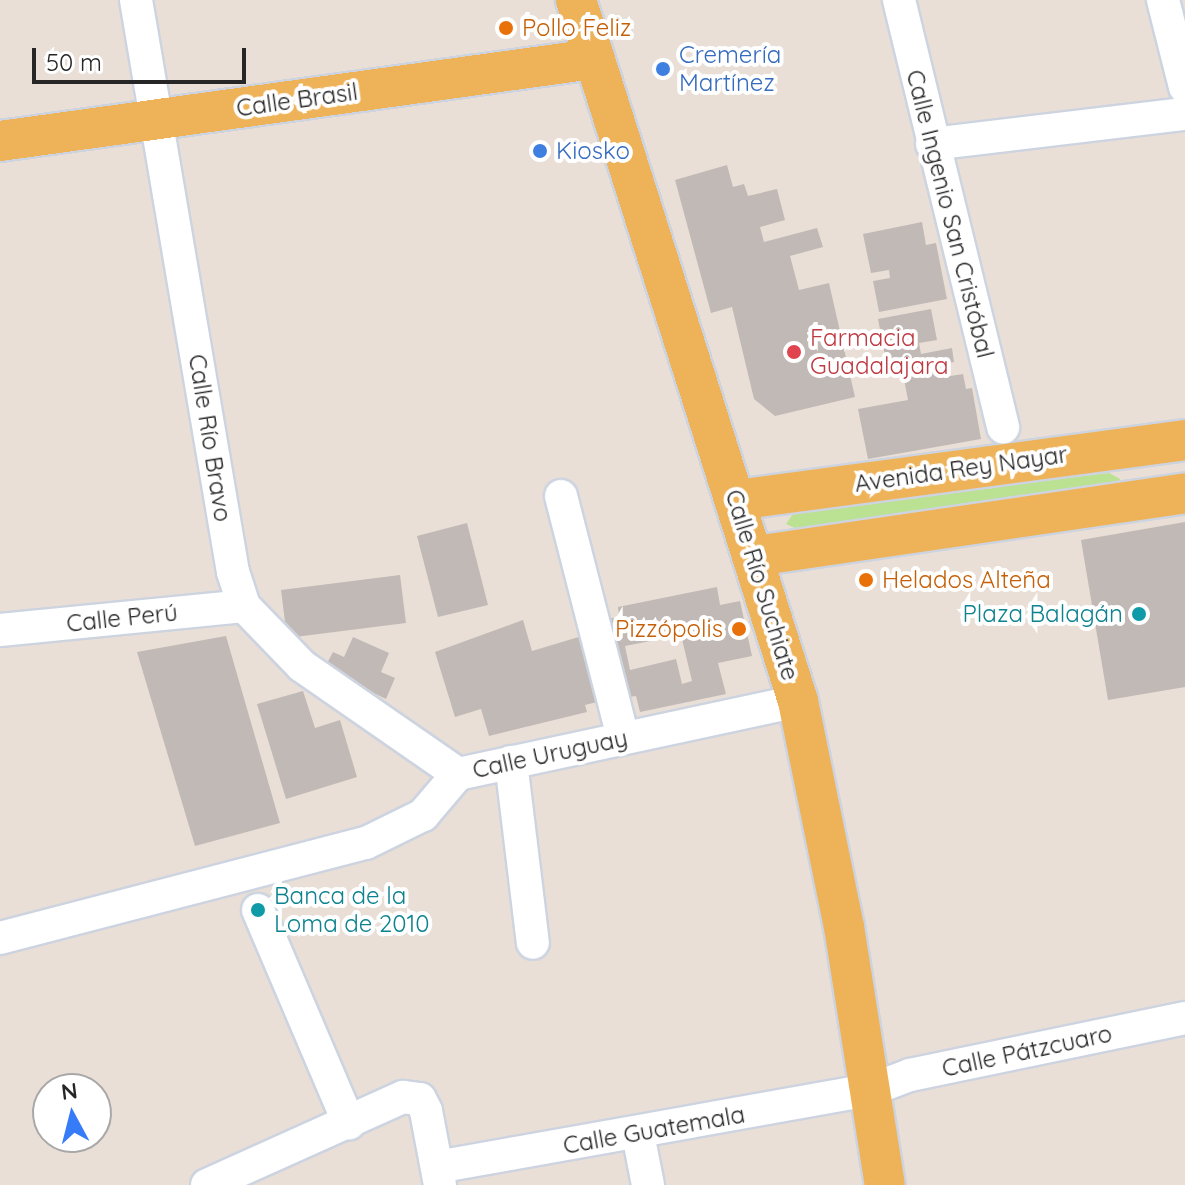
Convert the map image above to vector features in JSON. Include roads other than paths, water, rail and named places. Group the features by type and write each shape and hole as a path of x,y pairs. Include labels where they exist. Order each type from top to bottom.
{"main road":[{"name":"Calle Río Suchiate","path":"576,0 755,556 798,701 885,1185"},
{"name":"Calle Brasil","path":"0,141 593,59"},
{"name":"Avenida Rey Nayar","path":"736,500 1185,440"},
{"path":"1123,447 1132,500"},
{"path":"755,556 1185,493"}],"street":[{"name":"Calle Río Bravo","path":"136,0 230,557 244,606 302,666 458,774"},
{"name":"Calle Ingenio San Cristóbal","path":"899,0 1003,428"},
{"path":"1163,0 1185,87"},
{"path":"932,144 1185,114"},
{"path":"561,496 623,738"},
{"name":"Calle Perú","path":"0,630 244,606"},
{"name":"Calle Uruguay","path":"0,938 366,843 423,815 458,774 798,701"},
{"path":"511,762 533,943"},
{"path":"258,910 349,1123"},
{"name":"Calle Pátzcuaro","path":"870,1090 910,1075 1185,1018"},
{"name":"Calle Guatemala","path":"439,1176 870,1090"},
{"path":"223,1182 403,1097 420,1099 439,1176"},
{"path":"638,1134 648,1185"}],"place":[{"name":"Pollo Feliz","path":"506,28"},
{"name":"Cremería Martínez","path":"663,69"},
{"name":"Kiosko","path":"540,151"},
{"name":"Farmacia Guadalajara","path":"794,352"},
{"name":"Helados Alteña","path":"866,580"},
{"name":"Plaza Balagán","path":"1139,614"},
{"name":"Pizzópolis","path":"739,629"},
{"name":"Banca de la Loma de 2010","path":"258,910"}]}
